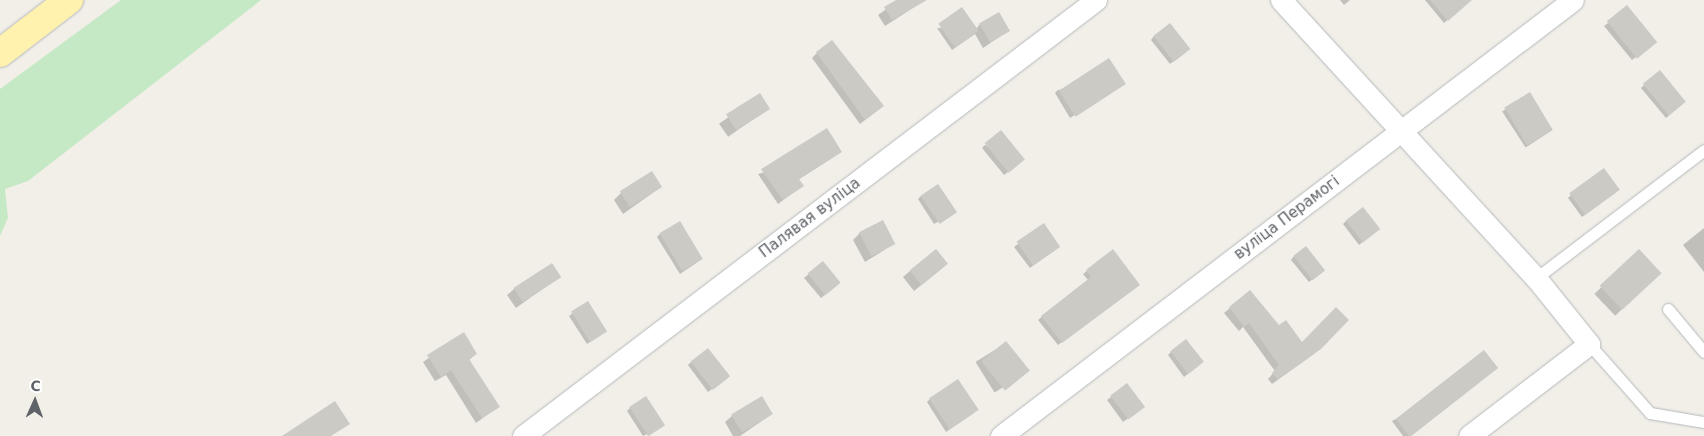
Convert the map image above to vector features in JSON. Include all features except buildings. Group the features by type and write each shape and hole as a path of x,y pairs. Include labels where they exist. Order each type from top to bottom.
{"main road":[{"path":"0,53 69,0"}],"street":[{"name":"Палявая вуліца","path":"523,436 1096,0"},
{"path":"1281,0 1536,278 1589,344 1468,436"},
{"name":"вуліца Перамогі","path":"1001,436 1573,0"}],"lane":[{"path":"1536,278 1704,150"},
{"path":"1668,309 1704,352"},
{"path":"1589,344 1650,413 1704,422"}],"green space":[{"path":"121,0 261,0 28,181 5,189 8,218 0,236 0,89"}]}
